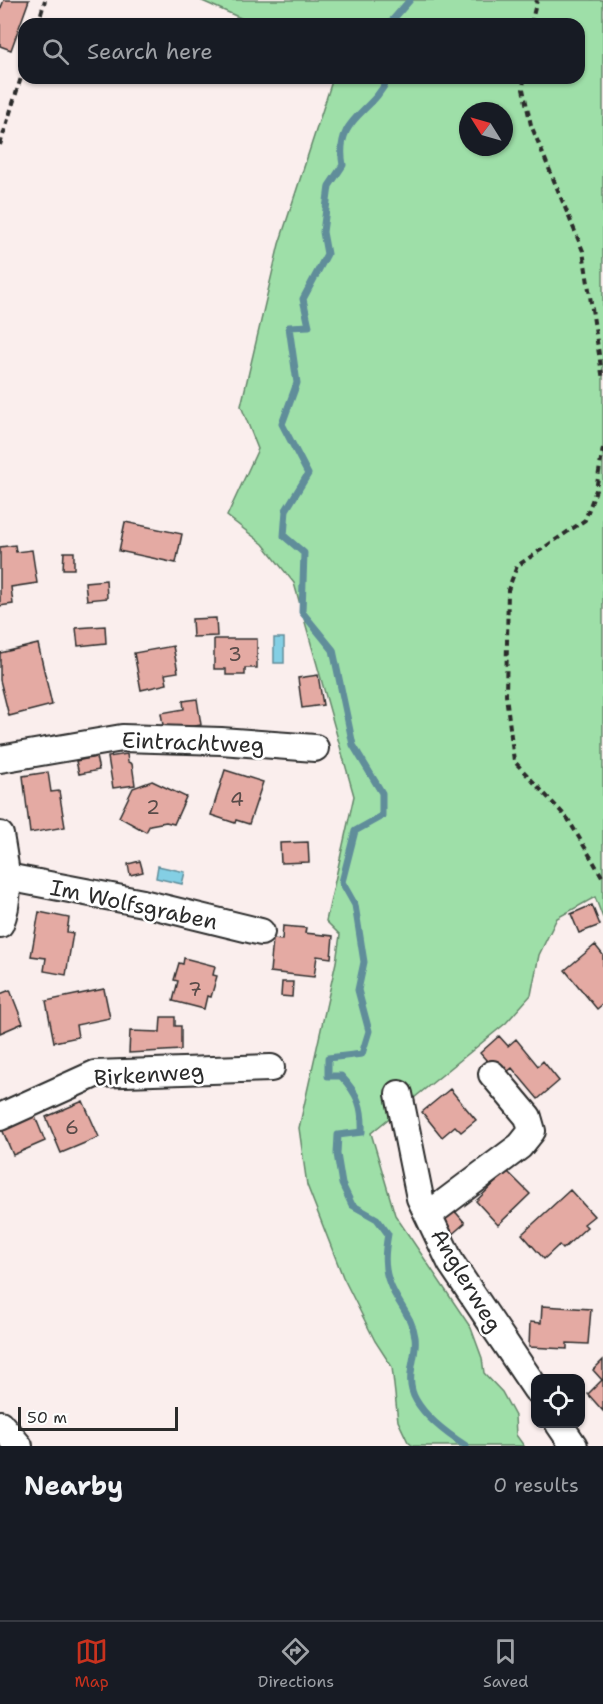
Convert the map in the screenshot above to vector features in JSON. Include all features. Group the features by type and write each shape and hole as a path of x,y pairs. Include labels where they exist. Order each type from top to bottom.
{"street":[{"name":"Eintrachtweg","path":"0,759 122,738 221,741 315,748"},
{"path":"0,835 7,877 6,907 0,924"},
{"name":"Im Wolfsgraben","path":"7,877 143,903 261,932"},
{"name":"Birkenweg","path":"0,1117 95,1074 271,1068"},
{"path":"428,1215 520,1146 532,1131 528,1117 492,1074"},
{"name":"Anglerweg","path":"399,1094 420,1198 451,1263 531,1382"},
{"path":"0,1424 19,1446"},
{"path":"562,1428 574,1446"}],"path":[{"path":"40,18 45,0"},
{"path":"532,18 537,0"},
{"path":"0,145 19,84"},
{"path":"523,84 531,125 583,251 603,380"},
{"path":"603,448 596,490 585,520 517,566 508,590 506,695 514,761 568,819 603,878"}],"green space":[{"path":"200,0 603,0 603,918 595,897 557,918 539,955 531,995 506,1023 371,1133 395,1215 471,1328 482,1358 484,1373 502,1392 515,1416 516,1435 524,1446 413,1446 408,1442 398,1421 392,1367 375,1341 343,1277 307,1185 299,1128 336,962 340,935 326,921 354,796 294,583 263,544 227,516 258,449 241,406 279,244 331,84 585,84 585,18 240,18"}],"water":[{"path":"274,638 284,638 284,663 274,663"},
{"path":"158,866 185,872 182,884 156,878"}],"building":[{"path":"4,0 29,0 23,18 18,18 18,31 11,50 0,46 0,10"},
{"path":"125,522 182,534 176,563 119,551"},
{"path":"15,545 16,552 32,550 37,583 11,587 13,604 0,606 0,547"},
{"path":"64,552 74,552 74,569 63,569"},
{"path":"106,580 107,598 87,600 85,582"},
{"path":"216,618 217,636 193,637 192,619"},
{"path":"105,626 106,643 78,646 76,628"},
{"path":"214,639 257,639 257,668 245,668 245,675 226,675 226,669 214,669"},
{"path":"38,644 52,705 9,716 0,680 0,653"},
{"path":"173,646 178,672 165,674 167,684 141,690 134,653"},
{"path":"318,675 323,705 302,708 298,678"},
{"path":"197,699 201,725 164,731 161,713 184,709 183,701"},
{"path":"127,754 128,762 132,764 135,785 113,788 108,757"},
{"path":"96,757 99,770 79,774 76,761"},
{"path":"225,770 263,782 249,824 236,820 235,823 211,815"},
{"path":"48,772 51,792 59,791 65,827 30,833 23,776"},
{"path":"152,781 186,797 174,824 166,822 150,825 146,832 119,817 133,788"},
{"path":"308,842 309,862 281,863 280,843"},
{"path":"140,861 143,872 130,875 128,864"},
{"path":"592,905 600,925 579,933 571,914"},
{"path":"39,912 69,918 67,932 73,933 66,975 44,971 46,958 31,956"},
{"path":"283,926 306,928 305,933 333,936 331,958 317,956 314,977 270,972 273,939 282,940"},
{"path":"595,945 603,955 603,1004 597,1009 565,970"},
{"path":"184,958 215,966 213,975 217,976 211,997 207,996 204,1009 173,1001 178,981 174,980 179,963 183,964"},
{"path":"282,982 293,982 292,997 281,996"},
{"path":"104,989 110,1018 76,1025 78,1037 54,1042 46,1001"},
{"path":"10,990 23,1023 0,1033 0,994"},
{"path":"161,1017 175,1017 175,1026 181,1026 181,1050 129,1053 130,1031 160,1032"},
{"path":"499,1036 508,1046 516,1039 538,1066 543,1061 559,1081 538,1099 512,1068 501,1077 480,1053"},
{"path":"450,1089 476,1120 461,1132 455,1126 442,1137 422,1112"},
{"path":"83,1101 99,1137 61,1153 46,1117"},
{"path":"34,1114 45,1141 13,1155 2,1129"},
{"path":"507,1171 530,1194 498,1225 476,1201"},
{"path":"570,1190 594,1216 584,1224 587,1227 563,1249 559,1245 544,1259 522,1234"},
{"path":"452,1208 465,1223 449,1237 435,1222"},
{"path":"542,1306 591,1309 588,1344 567,1343 567,1349 529,1347 530,1322 541,1323"},
{"path":"603,1360 603,1411 588,1394 602,1380 593,1370"}],"waterway":[{"path":"394,18 410,0"},
{"path":"384,84 356,117 344,136 343,165 329,186 323,232 327,254 303,299 309,326 289,327 297,383 282,424 308,474 286,510 284,536 304,553 302,612 333,650 353,745 382,793 382,816 355,831 342,882 355,905 364,962 358,990 369,1031 362,1054 328,1058 328,1076 341,1076 355,1095 362,1115 362,1132 338,1135 337,1154 342,1184 352,1205 377,1219 388,1234 386,1271 393,1291 411,1323 415,1337 411,1376 412,1392 420,1407 432,1420 466,1446"}]}
